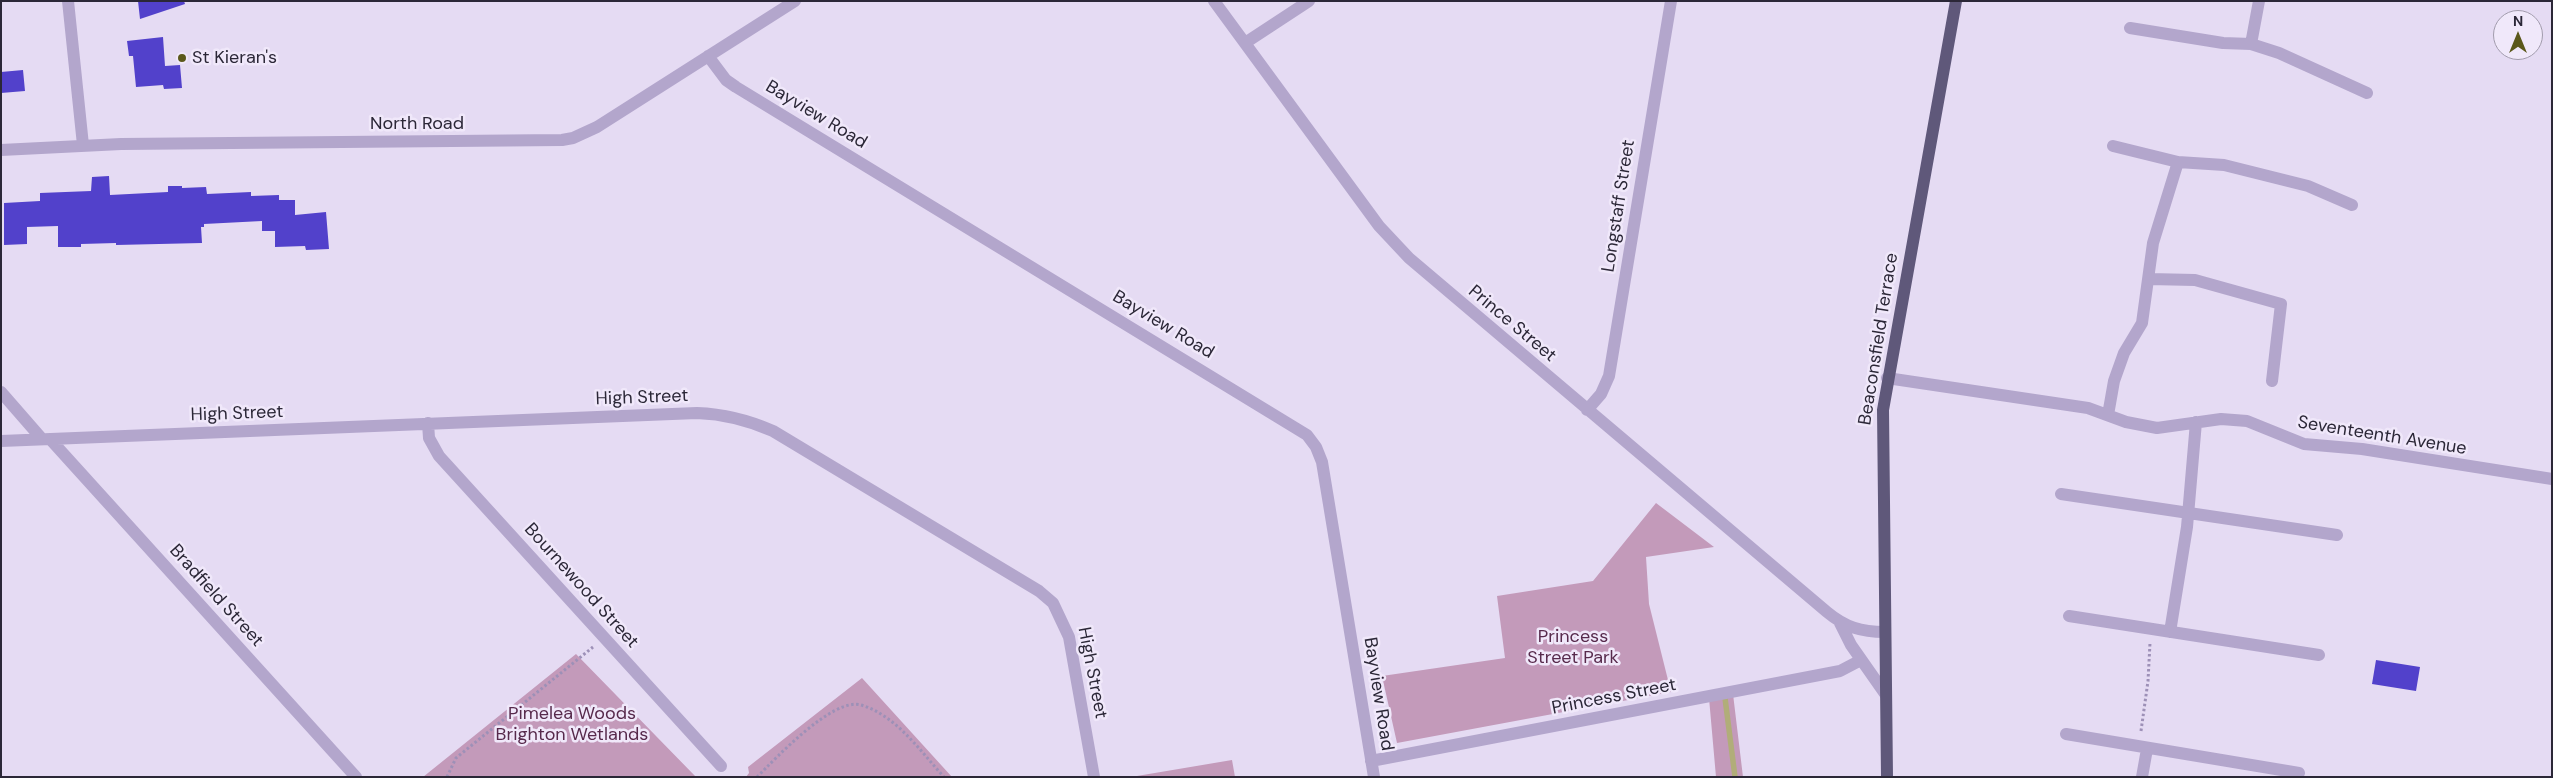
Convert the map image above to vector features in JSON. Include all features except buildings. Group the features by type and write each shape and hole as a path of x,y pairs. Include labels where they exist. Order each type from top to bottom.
{"main road":[{"name":"Beaconsfield Terrace","path":"1887,777 1883,410 1887,378 1956,1"}],"street":[{"path":"68,1 83,145"},
{"name":"North Road","path":"1,150 83,145 562,140 573,138 597,127 795,1"},
{"name":"Prince Street","path":"1214,1 1379,226 1409,258 1840,623 1861,660 1886,695"},
{"path":"1245,43 1309,1"},
{"name":"Longstaff Street","path":"1587,410 1601,394 1609,376 1671,1"},
{"path":"2251,44 2259,1"},
{"path":"2130,28 2223,43 2251,44 2279,53 2367,93"},
{"name":"Bayview Road","path":"708,56 726,80 736,87 1307,434 1316,447 1322,462 1374,777"},
{"path":"2113,146 2178,162 2224,165 2308,186 2352,205"},
{"path":"2108,415 2114,381 2124,353 2142,324 2153,243 2178,162"},
{"path":"2149,280 2195,280 2281,304 2272,380"},
{"name":"Seventeenth Avenue","path":"1887,378 2088,408 2126,422 2157,428 2222,418 2247,421 2304,444 2362,449 2552,479"},
{"name":"Bradfield Street","path":"1,392 356,777"},
{"name":"High Street","path":"1,441 697,413 722,414 747,420 773,431 1039,591 1053,603 1070,637 1094,777"},
{"path":"2170,632 2188,513 2196,422"},
{"name":"Bournewood Street","path":"428,423 430,438 439,456 721,766"},
{"path":"2060,494 2337,535"},
{"path":"2069,616 2319,655"},
{"name":"Prince Street","path":"1840,623 1867,632 1885,632"},
{"name":"Princess Street","path":"1371,761 1840,671 1861,660"},
{"path":"2066,734 2299,772"},
{"path":"2142,777 2143,748"}],"path":[{"path":"2143,748 2151,630"},
{"path":"447,777 456,758 604,638"},
{"path":"757,777 792,742 838,708 860,705 892,722 944,777"}],"green space":[{"name":"Princess Street Park","path":"1656,503 1714,547 1646,557 1649,604 1671,692 1397,743 1382,676 1505,658 1497,596 1593,581"},
{"name":"Pimelea Woods Brighton Wetlands","path":"576,654 696,777 423,777"},
{"path":"862,678 952,777 746,777 749,773 748,767"},
{"path":"1733,694 1743,777 1716,777 1709,698"},
{"path":"1232,760 1235,777 1131,777"}],"waterway":[{"path":"1725,698 1735,777"}],"place":[{"name":"St Kieran's","path":"182,58"}]}
